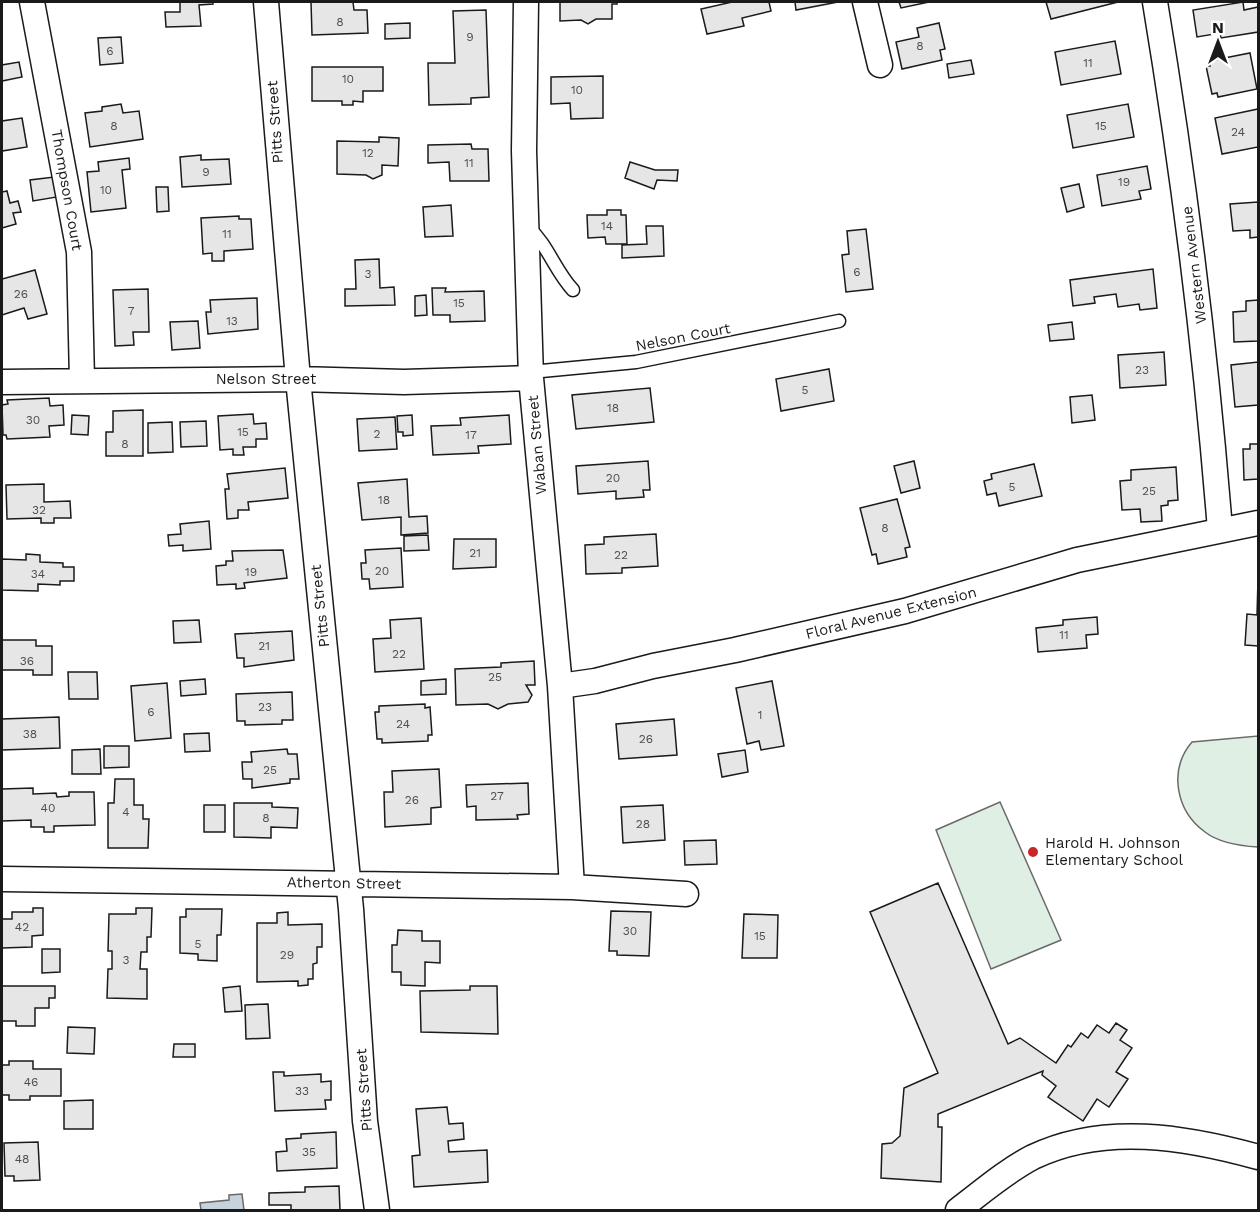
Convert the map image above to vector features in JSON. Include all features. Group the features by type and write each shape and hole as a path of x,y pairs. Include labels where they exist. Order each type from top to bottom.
{"street":[{"name":"Thompson Court","path":"32,2 79,252 82,380"},
{"name":"Pitts Street","path":"266,2 298,379 348,883 365,1121 376,1210"},
{"name":"Waban Street","path":"526,2 525,224 531,375 560,686 572,887"},
{"path":"866,2 880,65"},
{"name":"Western Avenue","path":"1155,2 1189,221 1209,401 1220,530"},
{"name":"Nelson Street","path":"2,382 298,379 404,382 531,375"},
{"name":"Floral Avenue Extension","path":"560,686 595,681 652,666 747,648 977,592 1077,560 1258,523"},
{"name":"Atherton Street","path":"2,879 572,887 686,894"},
{"path":"958,1210 1014,1168 1053,1149 1077,1143 1130,1136 1157,1137 1210,1144 1258,1157"}],"lane":[{"path":"525,224 543,243 565,281 573,290"},
{"name":"Nelson Court","path":"531,375 636,362 839,321"}],"green space":[{"path":"1258,736 1258,847 1237,845 1211,836 1187,813 1179,790 1180,765 1184,753 1192,742"},
{"path":"1000,802 1061,940 991,969 936,830"}],"shaded area":[{"path":"242,1194 244,1210 201,1210 200,1203 229,1200 229,1195"}],"building":[{"path":"180,2 213,2 213,4 199,5 201,26 166,27 165,12 180,12"},
{"path":"311,2 353,2 354,10 367,10 368,33 312,35"},
{"path":"560,2 617,2 617,4 612,4 612,19 596,19 588,24 581,20 560,21"},
{"path":"732,2 769,2 771,11 742,18 744,26 707,34 701,9"},
{"path":"795,2 838,2 796,10"},
{"path":"899,2 929,2 901,8"},
{"path":"1046,2 1118,2 1051,19"},
{"path":"1243,2 1244,10 1258,7 1258,32 1221,38 1220,33 1197,37 1193,10"},
{"path":"486,10 489,97 471,98 471,104 429,105 428,63 455,63 453,11"},
{"path":"410,23 410,38 385,39 385,24"},
{"path":"939,23 945,49 940,50 942,60 902,69 896,42 919,37 917,28"},
{"path":"121,37 123,63 100,65 98,38"},
{"path":"1115,41 1121,74 1061,85 1055,52"},
{"path":"1250,53 1257,89 1218,97 1217,93 1212,94 1206,66 1210,66 1209,61"},
{"path":"971,60 974,74 949,78 947,64"},
{"path":"19,62 22,77 2,81 2,65"},
{"path":"312,67 383,67 383,91 363,91 363,102 353,101 353,105 342,105 342,101 312,101"},
{"path":"603,76 603,118 571,119 570,103 551,104 551,77"},
{"path":"121,104 123,113 139,111 143,139 90,147 85,113 102,111 102,107"},
{"path":"1128,104 1134,137 1073,148 1067,115"},
{"path":"1258,109 1258,147 1222,154 1215,118"},
{"path":"22,118 27,147 2,151 2,121"},
{"path":"379,137 399,138 398,166 382,165 382,175 373,179 366,175 337,174 337,141 379,142"},
{"path":"471,144 472,149 488,149 489,181 450,181 449,162 428,163 428,145"},
{"path":"201,155 201,160 229,159 231,184 182,187 180,157"},
{"path":"129,158 130,169 122,170 126,208 91,212 87,172 99,171 98,162"},
{"path":"630,162 655,170 678,170 677,181 657,180 654,189 625,178"},
{"path":"1147,166 1151,189 1139,191 1141,199 1102,206 1097,175"},
{"path":"54,177 57,197 33,201 30,180"},
{"path":"1079,184 1084,207 1067,212 1061,188"},
{"path":"156,187 168,187 169,211 157,212"},
{"path":"7,191 10,203 18,201 21,212 13,213 16,224 2,228 2,192"},
{"path":"1258,202 1258,237 1250,238 1250,230 1233,231 1230,204"},
{"path":"451,205 453,236 425,237 423,207"},
{"path":"607,210 621,210 621,215 626,215 627,244 606,244 605,237 588,238 587,215 607,215"},
{"path":"239,216 239,219 251,219 253,249 224,251 224,261 212,261 212,253 203,254 201,218"},
{"path":"646,226 663,226 664,256 622,258 622,245 647,244"},
{"path":"866,229 873,289 846,292 842,255 849,254 847,231"},
{"path":"379,259 380,288 394,287 395,305 345,306 345,289 356,289 355,260"},
{"path":"1153,269 1157,308 1140,310 1139,304 1118,307 1116,294 1094,297 1095,303 1073,306 1070,280"},
{"path":"35,270 47,314 28,319 24,308 2,315 2,279"},
{"path":"432,288 446,288 445,292 484,291 485,321 450,322 450,315 433,315"},
{"path":"148,289 149,332 133,332 134,345 115,346 113,290"},
{"path":"426,295 427,315 415,316 415,296"},
{"path":"257,298 258,329 208,334 206,312 211,312 210,300"},
{"path":"1258,300 1258,341 1234,342 1233,312 1246,311 1246,301"},
{"path":"198,321 200,348 172,350 170,322"},
{"path":"1072,322 1074,339 1050,341 1048,325"},
{"path":"1164,352 1166,385 1120,388 1118,355"},
{"path":"1258,362 1258,405 1235,407 1231,365"},
{"path":"829,369 834,401 781,411 776,379"},
{"path":"650,388 654,422 576,429 572,395"},
{"path":"1092,395 1095,420 1072,423 1070,397"},
{"path":"49,398 50,406 63,405 64,425 49,426 50,437 7,439 6,435 3,435 2,405 8,404 7,400"},
{"path":"143,410 143,456 106,456 106,432 113,432 113,411"},
{"path":"253,414 254,424 266,423 267,439 256,439 256,447 243,447 244,455 233,455 233,449 220,450 218,416"},
{"path":"72,415 89,416 88,435 71,434"},
{"path":"412,415 413,435 403,436 403,432 398,432 397,416"},
{"path":"509,415 511,444 478,446 479,453 433,455 431,426 461,425 460,418"},
{"path":"395,417 397,449 359,451 357,419"},
{"path":"206,421 207,446 181,447 180,422"},
{"path":"172,422 173,452 148,453 148,423"},
{"path":"1250,444 1258,444 1258,479 1244,480 1243,449 1250,449"},
{"path":"648,461 650,490 643,490 644,497 616,499 616,491 578,494 576,466"},
{"path":"914,461 920,488 901,493 894,466"},
{"path":"1034,464 1042,496 999,506 996,493 987,495 984,481 992,479 991,474"},
{"path":"1176,467 1178,500 1168,501 1168,505 1161,506 1162,521 1141,522 1140,509 1122,510 1120,481 1131,480 1131,470"},
{"path":"285,468 288,498 248,502 249,510 238,510 238,518 227,519 225,489 229,489 227,474"},
{"path":"407,479 409,517 427,516 428,533 401,535 401,517 362,520 358,483"},
{"path":"44,484 44,502 70,501 71,518 54,518 54,523 41,523 41,518 7,519 6,485"},
{"path":"897,499 910,547 905,548 907,557 878,564 876,554 872,555 860,508"},
{"path":"209,521 211,549 183,551 183,545 169,546 168,535 181,534 180,524"},
{"path":"656,534 658,566 622,568 622,573 586,574 585,545 604,544 604,537"},
{"path":"428,535 429,550 404,551 404,536"},
{"path":"454,539 496,539 496,567 453,569"},
{"path":"401,548 403,587 370,589 369,579 362,579 361,563 366,563 365,550"},
{"path":"283,550 287,578 244,583 245,588 236,589 236,584 217,585 216,566 226,565 226,561 233,561 232,551"},
{"path":"26,554 40,555 40,562 63,563 63,567 74,567 74,581 60,581 60,585 38,584 38,591 2,590 2,559 26,560"},
{"path":"1258,579 1258,646 1245,645 1247,614 1257,615"},
{"path":"1097,617 1098,634 1086,635 1087,648 1038,652 1036,628 1063,625 1063,620"},
{"path":"421,618 424,669 375,672 373,639 391,638 390,620"},
{"path":"199,620 201,642 174,643 173,621"},
{"path":"292,631 294,660 244,667 244,658 237,658 235,634"},
{"path":"2,640 36,640 36,646 52,646 52,675 33,675 33,670 2,670"},
{"path":"534,661 535,685 526,685 532,695 528,702 508,704 498,709 488,704 456,705 455,669 501,667 501,663"},
{"path":"68,672 97,672 98,699 69,699"},
{"path":"205,679 206,694 181,696 180,681"},
{"path":"446,679 446,694 421,695 421,681"},
{"path":"772,681 784,746 761,750 759,741 747,744 736,688"},
{"path":"167,683 171,738 135,741 131,686"},
{"path":"292,692 293,720 282,720 282,724 245,725 245,721 237,721 236,694"},
{"path":"425,704 425,708 430,707 432,735 428,735 428,741 382,743 382,739 377,739 375,712 379,712 379,706"},
{"path":"59,717 60,748 2,750 2,719"},
{"path":"674,719 677,755 619,759 616,724"},
{"path":"209,733 210,751 185,752 184,734"},
{"path":"104,746 129,746 129,767 104,768"},
{"path":"100,749 101,774 72,774 72,750"},
{"path":"287,749 288,754 297,754 299,779 290,779 290,783 252,788 252,779 243,779 242,762 252,762 251,752"},
{"path":"745,750 748,772 722,777 718,754"},
{"path":"439,769 441,807 431,808 431,824 385,827 384,792 393,792 392,771"},
{"path":"115,779 134,779 134,805 143,805 143,819 149,819 148,848 108,848 108,803 114,803"},
{"path":"528,783 529,814 517,815 518,819 476,820 476,806 467,807 466,785"},
{"path":"33,788 33,794 56,793 57,797 69,796 69,792 94,792 95,825 54,826 54,832 44,832 44,827 31,827 31,820 2,821 2,789"},
{"path":"234,803 272,803 272,807 298,808 297,828 271,827 271,838 234,837"},
{"path":"204,805 225,805 225,832 204,832"},
{"path":"663,805 665,840 623,843 621,807"},
{"path":"716,840 717,864 685,865 684,841"},
{"path":"938,883 1008,1044 1020,1038 1056,1063 1068,1045 1071,1047 1081,1033 1088,1038 1097,1025 1109,1033 1116,1023 1127,1030 1120,1040 1132,1048 1116,1072 1128,1079 1109,1107 1097,1099 1083,1121 1048,1097 1056,1086 1042,1075 1043,1071 938,1114 938,1127 942,1127 941,1182 881,1178 882,1144 892,1143 900,1136 904,1088 938,1073 870,912"},
{"path":"33,908 43,908 43,935 32,936 32,947 2,948 2,919 12,919 12,912 33,912"},
{"path":"136,908 152,908 151,937 147,937 147,952 141,952 140,969 147,969 147,999 107,998 108,969 112,969 112,951 108,951 109,914 136,914"},
{"path":"186,909 222,909 221,935 217,935 217,961 198,960 198,954 180,953 180,917 186,917"},
{"path":"611,911 651,912 649,956 617,955 617,951 609,951"},
{"path":"288,912 288,925 322,924 322,947 317,947 317,963 313,964 313,979 308,979 308,985 298,986 298,981 257,982 257,923 277,923 277,913"},
{"path":"744,914 778,915 777,958 742,958"},
{"path":"398,930 422,931 422,941 440,941 440,963 425,962 425,986 401,985 401,972 392,972 392,945 397,945"},
{"path":"42,949 60,949 60,972 42,973"},
{"path":"2,986 55,986 55,998 49,998 49,1008 35,1008 35,1026 16,1026 16,1021 2,1021"},
{"path":"240,986 242,1011 225,1012 223,988"},
{"path":"470,986 497,986 498,1034 421,1032 420,991 470,990"},
{"path":"268,1004 270,1038 246,1039 245,1005"},
{"path":"68,1027 95,1028 94,1054 67,1053"},
{"path":"174,1044 195,1044 195,1057 173,1057"},
{"path":"9,1061 33,1061 33,1069 61,1069 61,1096 30,1096 30,1100 9,1100 9,1095 2,1095 2,1065 9,1065"},
{"path":"273,1072 284,1072 284,1076 321,1074 321,1082 331,1081 331,1100 325,1100 326,1109 275,1111"},
{"path":"93,1100 93,1129 64,1129 64,1101"},
{"path":"447,1107 449,1124 463,1123 464,1139 448,1141 449,1152 487,1150 488,1182 414,1187 412,1156 420,1155 416,1109"},
{"path":"336,1132 337,1168 277,1171 276,1152 287,1151 286,1139 301,1138 301,1134"},
{"path":"38,1142 40,1180 14,1181 14,1176 5,1176 4,1143"},
{"path":"339,1186 340,1210 291,1210 291,1205 269,1205 269,1193 305,1192 305,1187"}],"place":[{"name":"Harold H. Johnson Elementary School","path":"1033,852"}]}
